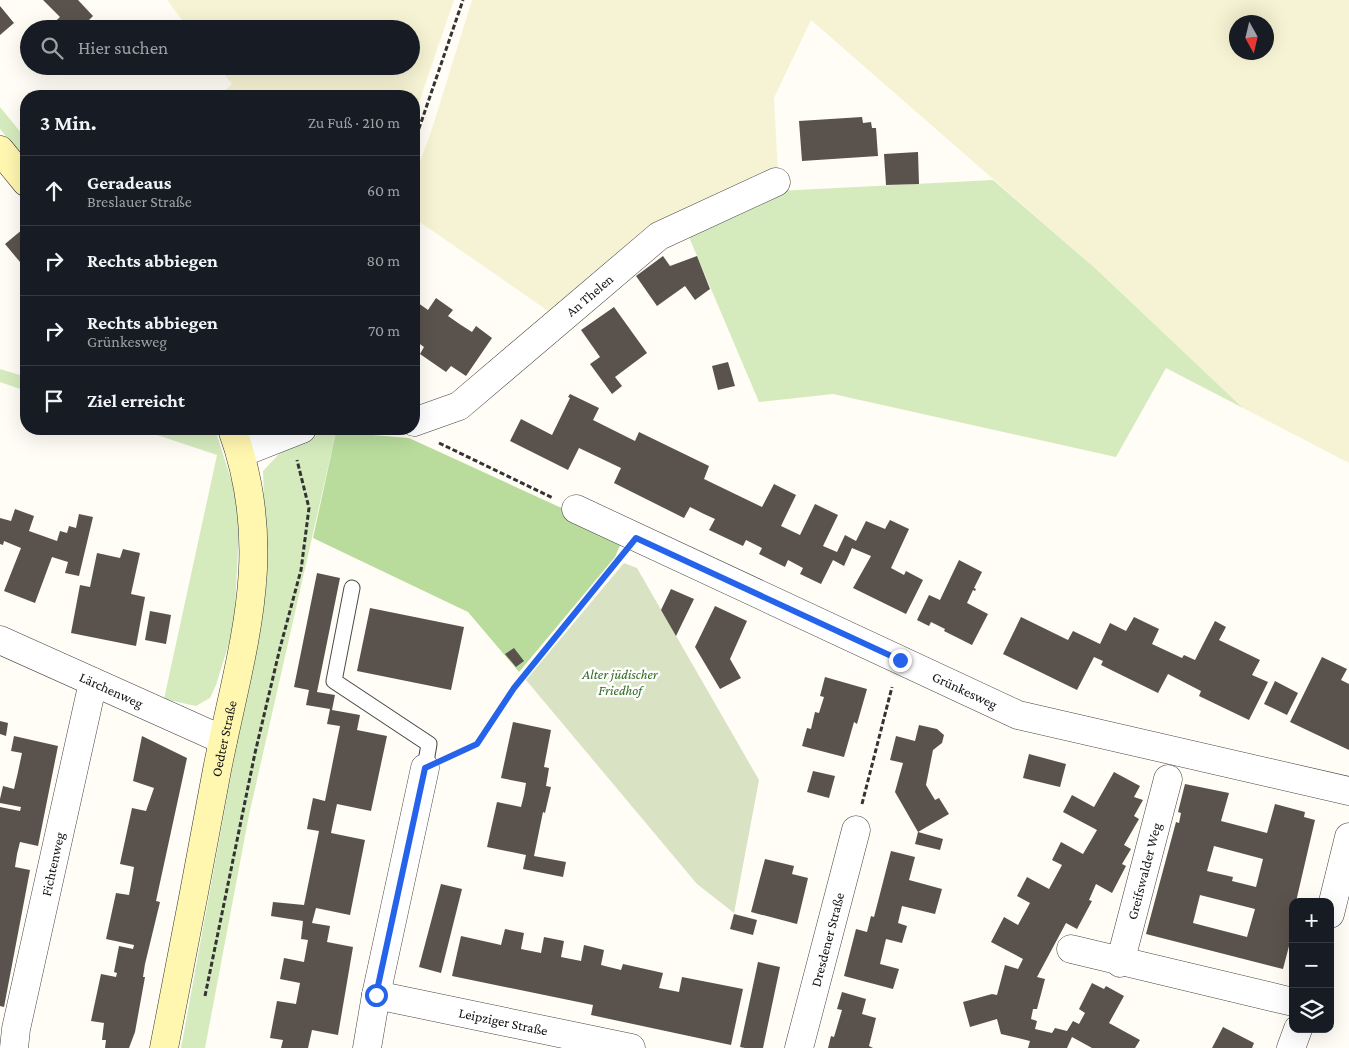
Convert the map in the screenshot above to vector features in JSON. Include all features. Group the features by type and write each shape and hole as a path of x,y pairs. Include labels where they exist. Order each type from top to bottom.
{"main road":[{"path":"0,150 20,175"},
{"name":"Oedter Straße","path":"164,1048 223,740 248,628 255,543 252,510 236,441"}],"street":[{"name":"An Thelen","path":"420,420 459,406 658,236 776,182"},
{"path":"236,441 272,435"},
{"name":"Grünkesweg","path":"576,509 1018,715 1349,791"},
{"name":"Lärchenweg","path":"0,640 223,740"},
{"name":"Fichtenweg","path":"14,1048 16,1029 93,682"},
{"path":"367,1048 376,995 425,768"},
{"name":"Greifswalder Weg","path":"1120,963 1168,779"},
{"name":"Dresdener Straße","path":"799,1048 856,830"},
{"path":"1334,898 1349,837"},
{"path":"1071,950 1289,1001"},
{"name":"Leipziger Straße","path":"376,995 631,1048"},
{"path":"1291,1048 1297,1033"}],"lane":[{"path":"352,588 334,681 429,744 425,768"}],"path":[{"path":"420,125 463,0"},
{"path":"204,1000 255,753 301,570 309,508 297,435"},
{"path":"438,442 576,509"},
{"path":"425,768 477,744 514,688 636,538"},
{"path":"856,830 894,680"}],"shaded area":[{"path":"167,0 454,0 420,99 420,90 226,90 232,84 225,75 420,75 420,20 182,20"},
{"path":"472,0 1349,0 1349,463 1243,408 1096,269 811,20 774,98 778,172 554,315 420,222 420,162"}],"green space":[{"path":"0,107 20,132 20,154 0,129"},
{"path":"993,180 1096,269 1243,408 1166,368 1116,457 833,394 759,402 686,230 778,191"},
{"path":"0,369 20,375 20,389 0,382"},
{"path":"157,435 217,435 236,495 239,530 234,627 216,685 210,698 196,706 164,699 217,455"},
{"path":"318,435 335,435 249,815 205,1048 181,1048 267,580 263,471 293,439"},
{"path":"335,435 372,435 409,438 616,533 621,543 615,557 519,672 468,612 313,538"},
{"name":"Alter jüdischer Friedhof","path":"624,563 637,568 759,780 734,913 697,884 526,680"}],"building":[{"path":"43,0 78,0 93,16 89,20 57,20 60,17"},
{"path":"0,6 14,23 0,35"},
{"path":"862,117 863,123 871,122 872,128 876,128 878,156 802,161 799,121"},
{"path":"918,152 919,184 886,185 884,154"},
{"path":"20,232 20,262 5,244"},
{"path":"663,256 670,266 697,256 710,289 695,300 685,286 657,306 636,276"},
{"path":"436,298 453,310 448,316 472,332 476,326 492,338 466,376 451,366 446,372 420,354 424,347 420,344 420,304 428,310"},
{"path":"614,307 647,353 615,377 622,386 612,394 590,364 600,357 581,330"},
{"path":"728,362 735,386 718,390 712,366"},
{"path":"570,394 599,408 593,420 635,441 639,432 709,466 704,479 762,507 774,484 796,495 781,526 800,535 815,504 838,515 823,546 837,552 845,535 856,541 866,521 885,529 890,520 909,529 891,568 904,575 906,571 923,580 906,614 853,588 871,556 852,548 844,566 833,560 821,584 800,574 803,568 788,560 785,567 759,554 762,548 746,540 743,546 709,530 715,519 690,507 684,518 614,483 621,468 579,448 568,470 510,441 521,419 552,435 570,398 568,397"},
{"path":"15,509 34,516 29,531 57,541 60,531 67,533 69,526 76,528 79,514 93,517 79,576 65,573 68,562 52,557 35,603 4,591 21,548 4,541 3,545 0,544 0,518 11,521"},
{"path":"123,549 140,553 131,594 145,597 136,646 71,633 80,585 90,587 97,553 120,558"},
{"path":"959,560 982,572 974,588 976,589 975,591 973,590 967,603 988,614 972,645 931,622 929,626 917,620 929,595 940,600"},
{"path":"317,573 340,578 317,692 335,695 332,710 360,715 357,730 387,736 371,811 337,804 334,818 331,833 365,840 350,915 316,908 312,923 330,926 327,942 353,947 338,1035 312,1030 308,1048 281,1048 283,1040 270,1038 277,1001 296,1004 300,983 280,979 284,958 304,962 308,940 301,939 303,921 271,916 273,902 304,905 319,831 307,829 313,798 325,801 340,726 327,724 330,709 306,705 309,690 294,687"},
{"path":"671,589 694,599 676,636 661,610"},
{"path":"715,606 747,621 730,659 741,678 720,689 695,647"},
{"path":"370,608 464,627 451,690 357,671"},
{"path":"150,611 171,615 166,644 145,640"},
{"path":"1021,617 1068,640 1073,631 1100,644 1110,623 1126,631 1134,617 1159,629 1152,644 1182,658 1184,655 1195,660 1215,621 1226,627 1219,640 1260,660 1252,675 1268,682 1249,720 1199,696 1201,691 1168,674 1158,693 1101,665 1103,661 1094,657 1077,690 1003,654"},
{"path":"514,648 524,661 516,667 505,654"},
{"path":"1322,657 1347,669 1341,680 1349,684 1349,750 1290,722"},
{"path":"825,677 867,689 857,724 854,722 844,757 802,746 807,728 811,729 815,712 819,713 824,697 820,696"},
{"path":"1275,681 1298,693 1287,715 1264,704"},
{"path":"0,721 8,723 6,736 0,734"},
{"path":"513,722 551,730 544,767 549,768 546,786 551,787 545,813 543,812 534,856 566,862 563,877 523,869 526,855 487,847 497,802 521,807 524,795 526,783 501,778"},
{"path":"919,725 937,729 944,735 942,743 933,750 926,785 935,800 939,798 949,814 918,832 895,792 903,763 890,760 896,736 915,741"},
{"path":"14,736 58,746 38,846 20,842 17,854 15,867 30,870 4,1007 0,1006 0,807 20,811 21,807 0,803 0,799 3,786 14,789 18,772 22,753 11,751"},
{"path":"142,736 187,758 156,901 160,902 145,964 143,977 145,977 135,1032 129,1048 105,1048 106,1040 102,1040 104,1023 91,1021 101,974 116,977 117,973 114,972 119,946 133,949 134,945 106,939 116,893 129,895 132,879 134,867 120,864 132,808 146,811 154,788 133,781"},
{"path":"1029,754 1066,764 1060,787 1023,778"},
{"path":"813,771 835,776 829,798 807,792"},
{"path":"1114,772 1140,786 1134,797 1143,800 1134,816 1139,819 1124,845 1131,849 1122,864 1126,866 1112,893 1096,884 1089,900 1092,901 1077,929 1066,923 1037,977 1045,979 1037,1009 1033,1009 1031,1019 1037,1021 1035,1029 1052,1033 1055,1028 1067,1031 1073,1021 1079,1024 1085,1013 1079,1009 1092,983 1104,989 1106,986 1124,996 1109,1023 1140,1040 1135,1048 1092,1048 1072,1037 1067,1048 1028,1048 1030,1041 1001,1034 997,1019 970,1027 963,1002 992,994 997,995 1005,965 1018,969 1023,959 991,942 1004,917 1018,925 1030,903 1017,896 1027,877 1049,889 1062,865 1052,860 1061,842 1083,854 1097,830 1063,812 1072,795 1094,807"},
{"path":"1185,784 1229,793 1221,821 1267,833 1275,804 1305,812 1304,817 1315,820 1297,898 1289,898 1289,946 1283,969 1146,934 1176,822 1179,823 1181,813 1178,812","holes":["1214,846 1263,859 1256,887 1232,881 1233,877 1207,871","1200,895 1255,909 1247,937 1193,923"]},
{"path":"918,832 943,839 940,850 915,844"},
{"path":"891,851 915,857 909,880 942,889 935,914 902,906 898,923 907,926 902,943 886,939 880,964 899,969 893,989 844,976 856,929 867,932 871,916 874,917"},
{"path":"765,859 794,866 792,874 808,878 797,924 751,912"},
{"path":"441,884 462,889 441,973 419,967"},
{"path":"734,914 757,920 753,935 730,929"},
{"path":"505,929 524,933 521,949 541,953 544,937 564,941 561,957 581,961 584,945 604,950 601,965 621,970 623,964 663,973 659,988 679,992 682,977 743,989 731,1045 591,1015 593,1005 452,976 461,936 501,945"},
{"path":"758,962 780,967 763,1048 745,1048 740,1047"},
{"path":"842,992 866,999 862,1014 876,1018 869,1046 873,1048 828,1048 831,1036 834,1037 842,1010 837,1009"},
{"path":"1223,1027 1254,1043 1252,1048 1212,1048"}],"route":[{"path":"376,995 425,768 477,744 514,688 636,538 900,660"}]}
